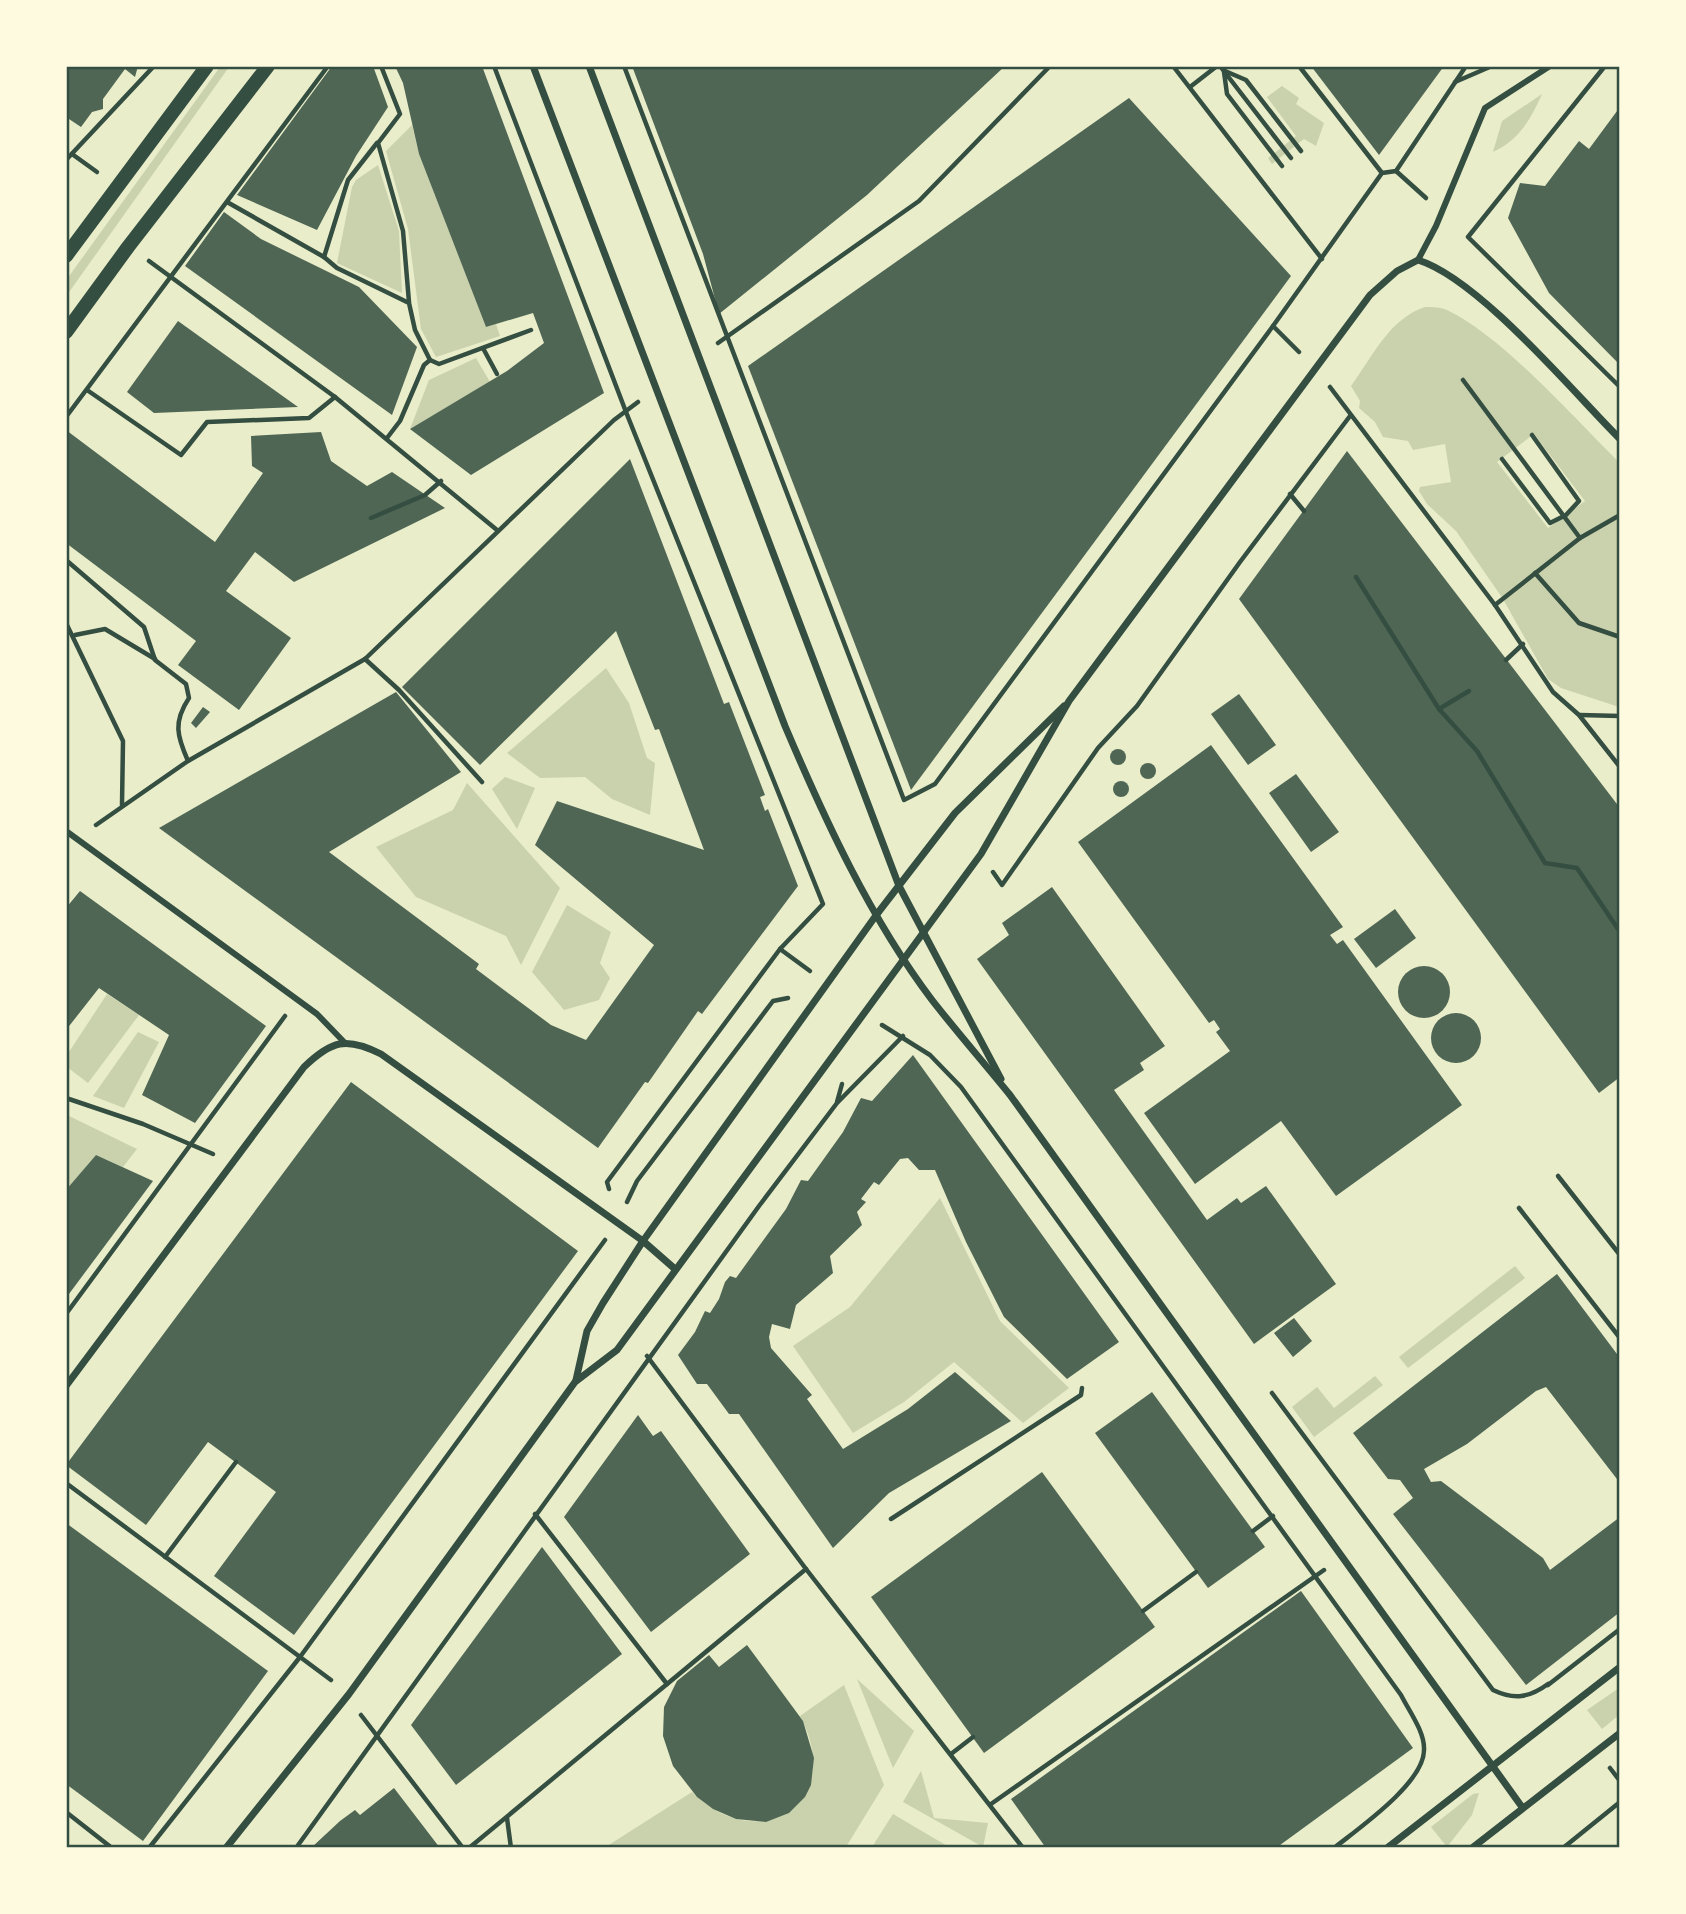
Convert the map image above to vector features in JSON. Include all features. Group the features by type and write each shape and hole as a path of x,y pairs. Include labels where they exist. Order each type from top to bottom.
{"main road":[{"path":"66,256 207,66"},
{"path":"66,332 268,66"}],"street":[{"path":"533,66 785,726 807,778 877,914 931,999 1010,1095 1522,1807"},
{"path":"589,66 899,886 1010,1095"},
{"path":"226,1847 349,1694 575,1382 617,1350 981,854 1069,701 1370,295 1385,279 1418,260 1436,226 1485,108 1550,66"},
{"path":"1418,260 1446,271 1490,307 1619,439"},
{"path":"575,1382 587,1331 643,1241 877,914 971,797 1069,701"},
{"path":"66,831 317,1014 344,1042"},
{"path":"66,1386 304,1067 323,1049 344,1042 363,1044 380,1054 643,1241 676,1269"},
{"path":"1387,1847 1619,1667"},
{"path":"1472,1847 1619,1733"}],"path":[{"path":"66,160 154,66"},
{"path":"66,417 328,66"},
{"path":"324,257 348,180 400,114 381,66"},
{"path":"494,66 626,412 823,904"},
{"path":"624,66 904,800 935,784 1273,326 1382,173 1396,171 1466,66"},
{"path":"734,332 919,201 1051,66"},
{"path":"1172,66 1322,259"},
{"path":"1299,66 1382,173"},
{"path":"1454,82 1492,66"},
{"path":"1605,66 1468,237 1619,387"},
{"path":"1190,88 1220,68"},
{"path":"1220,68 1246,80 1301,151"},
{"path":"1220,68 1291,158"},
{"path":"1220,68 1227,94 1282,166"},
{"path":"378,143 403,231 409,303 415,330 430,360 439,364 484,350 531,330"},
{"path":"227,202 324,257 337,268 409,303"},
{"path":"171,277 335,397 441,481 497,530"},
{"path":"1273,326 1317,369 1495,605 1523,644 1536,670 1553,692 1579,715 1619,767"},
{"path":"484,350 497,374"},
{"path":"387,438 400,421 424,365 430,360"},
{"path":"1463,380 1566,515 1580,538"},
{"path":"87,390 181,455 207,422 309,418 335,397"},
{"path":"78,839 122,805 188,761 365,659 497,530 638,401"},
{"path":"1002,885 1098,748 1138,706 1350,415"},
{"path":"1502,458 1550,523 1566,515 1579,501 1532,435"},
{"path":"371,518 425,495 441,481"},
{"path":"1290,494 1304,510"},
{"path":"1495,605 1580,538 1619,515"},
{"path":"66,560 144,626 155,660"},
{"path":"1535,573 1579,623 1619,637"},
{"path":"1356,577 1439,709 1477,751 1545,863 1577,868 1619,932"},
{"path":"66,623 123,741 122,805"},
{"path":"74,635 105,629 155,660 186,684 190,698 179,714 177,734 188,761"},
{"path":"1506,660 1523,644"},
{"path":"365,659 399,690 482,782"},
{"path":"1439,709 1469,691"},
{"path":"1579,715 1619,716"},
{"path":"617,1223 607,1182 780,949 829,898"},
{"path":"149,1847 300,1657 617,1223 637,1181 772,1001 820,993"},
{"path":"66,1314 297,1000"},
{"path":"296,1847 648,1358 837,1103 903,1036 930,1055 961,1087 1040,1192 1401,1695 1422,1736 1422,1763 1409,1782 1334,1847"},
{"path":"66,1098 191,1144 233,1164"},
{"path":"1558,1176 1619,1255"},
{"path":"1518,1208 1619,1338"},
{"path":"633,1328 648,1358 806,1569 1023,1847"},
{"path":"891,1519 1027,1433 1081,1395 1082,1388"},
{"path":"1272,1393 1483,1680 1493,1690 1517,1697 1527,1696 1548,1684"},
{"path":"165,1557 236,1462"},
{"path":"66,1483 349,1694 375,1735 463,1847"},
{"path":"535,1514 667,1684"},
{"path":"1253,1531 1273,1516"},
{"path":"991,1804 1342,1558"},
{"path":"469,1847 806,1569"},
{"path":"1143,1611 1196,1572"},
{"path":"951,1754 973,1737"},
{"path":"1563,1847 1619,1802"},
{"path":"66,1812 112,1847"},
{"path":"507,1817 511,1847"}],"green space":[{"path":"220,67 229,67 67,295 67,279"},
{"path":"1282,86 1299,98 1296,104 1324,123 1316,146 1304,139 1272,164 1268,158 1296,136 1267,97"},
{"path":"1542,94 1523,128 1493,152 1502,121"},
{"path":"412,125 419,154 486,327 496,324 500,336 436,357 421,329 408,229 386,151"},
{"path":"378,165 399,231 402,293 337,263 352,187 356,180"},
{"path":"1425,307 1439,308 1468,322 1537,379 1619,462 1619,707 1561,688 1548,679 1503,599 1456,531 1427,504 1419,491 1420,487 1451,482 1445,444 1413,450 1408,441 1383,437 1375,422 1359,408 1360,401 1351,386 1392,329 1412,313","holes":["1534,434 1585,501 1548,528 1497,462"]},
{"path":"476,358 490,382 410,429 429,380"},
{"path":"606,668 629,703 647,758 655,763 650,815 612,799 585,777 540,778 507,753"},
{"path":"505,777 535,788 517,829 492,789"},
{"path":"467,783 560,888 521,965 506,936 416,897 376,847 453,810"},
{"path":"567,905 611,932 600,963 610,978 599,1000 564,1010 532,972"},
{"path":"107,994 139,1015 88,1083 67,1067 67,1055"},
{"path":"138,1032 159,1042 124,1108 93,1096"},
{"path":"67,1115 137,1149 123,1167 96,1155 67,1190"},
{"path":"940,1198 1000,1321 1069,1388 1023,1423 954,1362 904,1402 853,1433 793,1346 850,1307"},
{"path":"1515,1266 1525,1278 1408,1368 1399,1357"},
{"path":"1375,1376 1383,1385 1314,1437 1292,1407 1317,1387 1334,1408"},
{"path":"857,1679 914,1731 893,1768"},
{"path":"844,1685 884,1785 846,1847 604,1848 692,1792 718,1811 743,1820 768,1820 788,1811 804,1796 812,1774 812,1747 800,1716"},
{"path":"1619,1688 1619,1715 1602,1729 1587,1710"},
{"path":"921,1771 934,1818 988,1823 983,1847 903,1802"},
{"path":"1479,1793 1472,1815 1447,1847 1431,1827 1473,1794"},
{"path":"893,1814 949,1847 872,1847"}],"building":[{"path":"66,66 138,66 135,77 125,69 103,99 103,109 92,112 81,127 66,117"},
{"path":"332,66 373,66 388,107 356,156 317,230 237,195"},
{"path":"395,66 482,66 604,393 471,475 410,429 507,371 544,343 533,313 486,327 419,154 403,83"},
{"path":"632,66 1005,66 867,195 719,314 703,254"},
{"path":"1311,66 1444,66 1379,155"},
{"path":"1129,98 1291,276 911,790 748,366"},
{"path":"1620,107 1620,365 1549,293 1508,218 1520,183 1545,186 1579,141 1589,149"},
{"path":"224,212 261,239 359,287 417,347 392,415 185,266"},
{"path":"178,321 298,407 154,413 127,392"},
{"path":"66,430 215,542 263,473 252,466 251,436 321,432 331,461 367,486 392,472 445,508 294,582 255,552 226,591 291,638 239,710 178,665 196,641 66,543"},
{"path":"1347,451 1620,808 1620,1077 1599,1093 1239,599"},
{"path":"630,459 724,704 729,702 765,795 760,797 765,811 768,809 798,886 702,1014 698,1011 598,1148 159,828 396,692 461,772 329,852 479,964 476,969 551,1025 586,1040 654,945 535,845 557,801 704,850 659,729 655,730 616,631 480,765 402,687"},
{"path":"1239,694 1276,745 1248,765 1211,714"},
{"path":"203,707 210,712 196,728 191,723"},
{"path":"1211,745 1343,927 1330,935 1337,944 1343,940 1462,1105 1336,1196 1281,1121 1195,1184 1144,1113 1230,1051 1216,1032 1220,1029 1214,1020 1209,1023 1078,842"},
{"path":"1115,749 1121,749 1126,757 1124,763 1115,765 1110,760 1110,754"},
{"path":"1148,763 1154,765 1154,777 1148,779 1142,777 1140,771 1142,765"},
{"path":"1296,774 1339,832 1311,852 1269,793"},
{"path":"1121,781 1129,789 1121,797 1113,789"},
{"path":"1052,887 1165,1046 1140,1063 1144,1070 1114,1090 1207,1220 1237,1198 1241,1203 1266,1186 1336,1284 1254,1344 977,959 1009,935 1002,923"},
{"path":"80,891 266,1026 195,1123 142,1095 169,1035 99,988 66,1030 66,908"},
{"path":"1395,909 1416,938 1376,968 1354,939"},
{"path":"1424,966 1434,968 1442,974 1448,982 1448,1002 1442,1010 1434,1016 1424,1018 1414,1016 1406,1010 1400,1002 1398,992 1400,982 1406,974 1414,968"},
{"path":"1456,1013 1474,1020 1481,1038 1474,1056 1456,1063 1438,1056 1431,1038 1438,1020"},
{"path":"913,1055 1119,1342 1067,1379 1004,1317 966,1242 935,1170 919,1170 908,1158 900,1159 879,1185 874,1182 861,1199 866,1202 857,1212 862,1225 830,1256 833,1273 796,1305 790,1329 772,1324 769,1337 771,1348 812,1395 807,1399 843,1449 908,1409 955,1372 1011,1421 889,1493 833,1548 739,1414 729,1414 707,1384 697,1384 678,1355 695,1332 705,1311 710,1313 725,1282 730,1276 736,1278 786,1209 801,1180 808,1181 843,1132 861,1098 872,1101"},
{"path":"351,1082 578,1251 294,1635 214,1576 276,1492 208,1442 146,1525 66,1465"},
{"path":"96,1155 153,1181 66,1298 66,1190"},
{"path":"1557,1274 1620,1358 1620,1483 1546,1387 1536,1391 1467,1444 1424,1469 1431,1482 1441,1481 1543,1558 1550,1570 1620,1517 1620,1612 1526,1685 1393,1514 1413,1498 1400,1480 1388,1479 1353,1433"},
{"path":"1294,1318 1312,1341 1293,1357 1274,1333"},
{"path":"1152,1392 1265,1547 1208,1588 1095,1433"},
{"path":"638,1415 653,1436 661,1431 750,1554 651,1632 564,1517"},
{"path":"1042,1472 1155,1627 984,1753 871,1597"},
{"path":"66,1523 268,1671 143,1841 66,1784"},
{"path":"542,1547 622,1654 456,1785 411,1725"},
{"path":"1301,1591 1413,1748 1276,1848 1046,1848 1011,1799"},
{"path":"747,1645 803,1721 814,1758 811,1785 805,1797 789,1813 766,1822 736,1819 713,1809 697,1797 673,1766 663,1736 664,1707 677,1681 709,1655 719,1667"},
{"path":"394,1788 440,1848 311,1848 355,1810 360,1815"}]}
